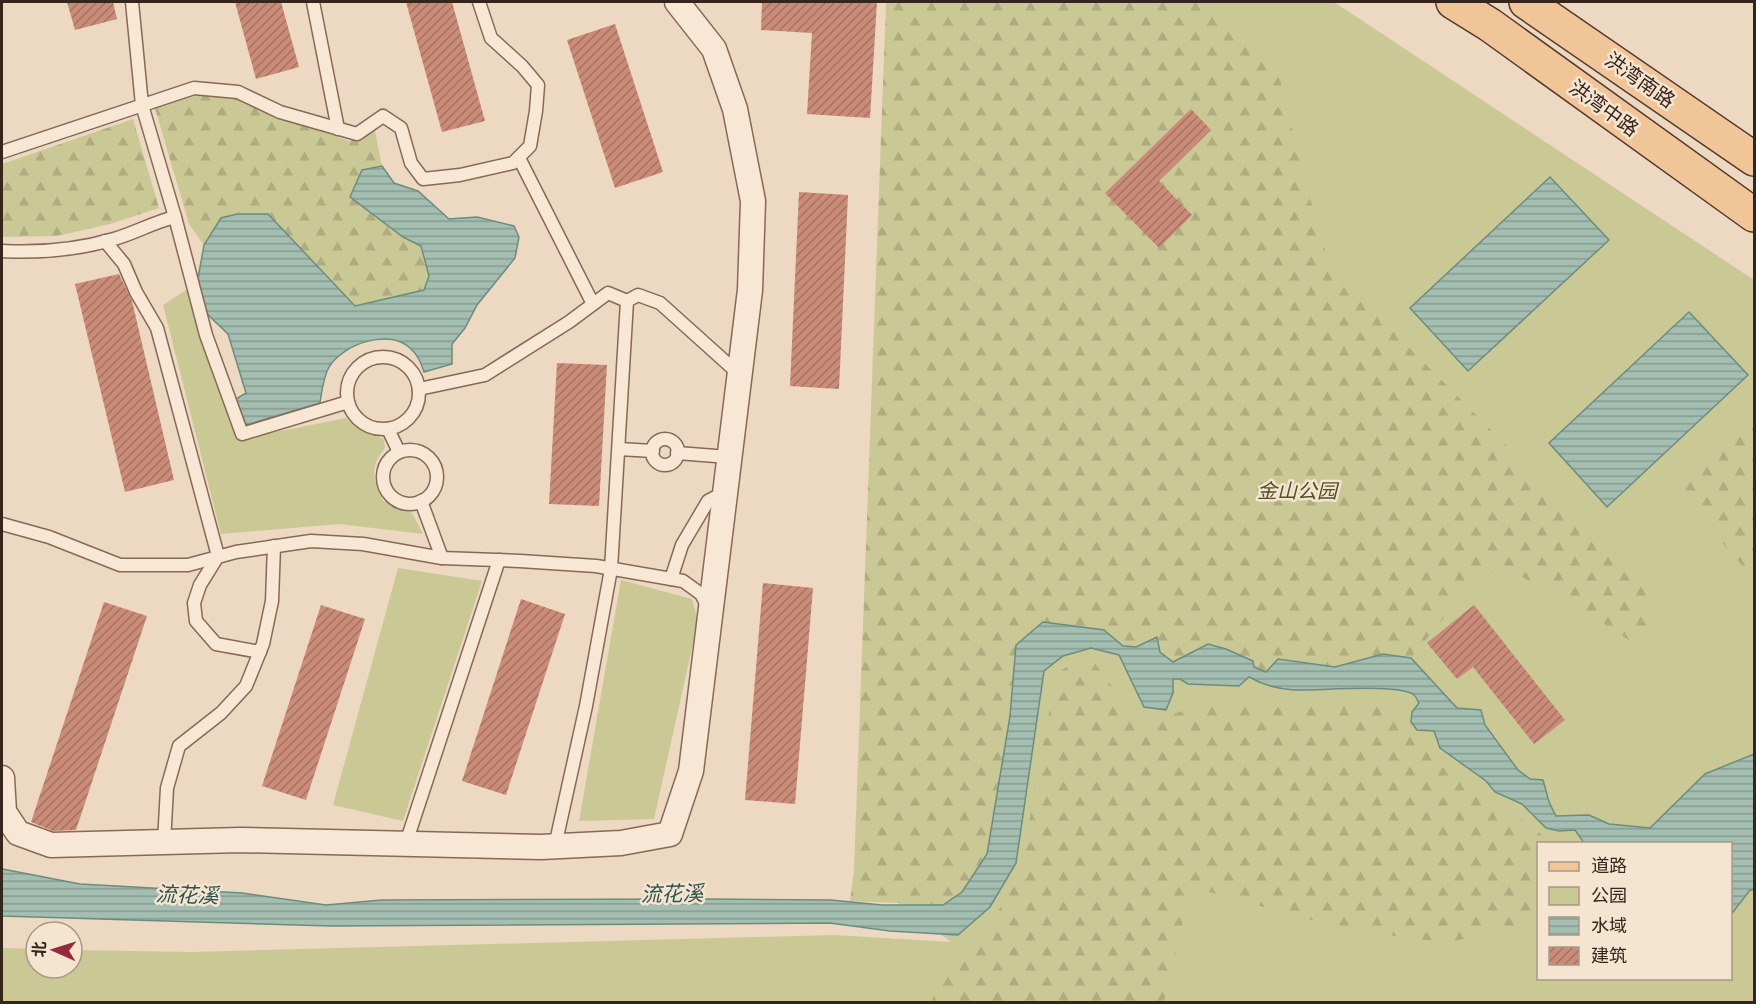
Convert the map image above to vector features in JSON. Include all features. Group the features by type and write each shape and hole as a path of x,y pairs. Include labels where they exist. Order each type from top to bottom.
{"main road":[{"name":"洪湾中路","path":"1453,2 1755,215"},
{"name":"洪湾南路","path":"1533,3 1755,159"}],"street":[{"path":"2,778 4,812 18,833 51,845 240,840 555,846 621,843 670,834 691,771 750,290 753,201 735,109 714,50 677,2"}],"lane":[{"path":"132,2 142,105 176,217 206,335 242,434 348,402"},
{"path":"313,2 338,129"},
{"path":"2,152 194,88 238,92 280,112 357,134 384,117 401,128 411,163 423,179 460,175 513,163 530,146 536,111 537,85 522,66 491,38 479,2"},
{"path":"519,158 593,304"},
{"path":"2,251 30,252 69,249 105,242 156,222 176,217"},
{"path":"105,242 124,264 136,292 157,328 218,556 200,585 194,603 196,621 216,644 260,652"},
{"path":"419,388 485,375 568,322 608,293 627,301"},
{"path":"627,301 638,295 660,303 740,374"},
{"path":"555,846 586,706 611,569 627,301"},
{"path":"379,356 401,361 409,368 419,388 415,410 399,426 388,429 377,429 366,425 357,418 348,402 347,386 351,375 358,366 379,356"},
{"path":"388,429 399,452"},
{"path":"667,440 674,443 677,453 675,461 664,465 654,459 652,451 656,444 667,440"},
{"path":"619,449 652,451"},
{"path":"416,450 430,459 434,466 436,482 433,490 421,501 412,504 396,500 385,487 384,471 387,463 399,452 416,450"},
{"path":"677,453 729,457"},
{"path":"670,579 682,545 708,501 725,492"},
{"path":"421,501 442,558"},
{"path":"2,524 49,537 120,565 189,565 236,552 311,541 363,544 442,558 611,569 683,581 701,594 710,613"},
{"path":"164,842 167,788 179,746 221,713 246,686 260,652 272,601 274,546"},
{"path":"406,843 499,560"}],"green space":[{"path":"886,2 1199,2 1248,32 1278,71 1302,171 1330,268 1550,489 1646,590 1648,646 1627,639 1576,605 1512,572 1480,573 1411,658 1383,654 1335,667 1266,672 1208,644 1173,662 1160,652 1157,637 1129,646 1104,630 1016,645 1010,716 987,854 962,892 944,905 850,901 854,870"},
{"name":"金山公园","path":"913,2 1334,2 1754,280 1754,1002 2,1002 2,948 24,949 24,980 84,980 84,950 192,952 834,935 951,942 854,870"},
{"path":"192,93 235,96 254,107 349,141 375,131 382,166 362,170 380,218 403,237 421,246 429,276 424,290 355,306 268,214 222,218 204,245 189,224 154,105"},
{"path":"133,119 159,208 110,224 57,236 2,237 2,164"},
{"path":"189,288 240,439 346,418 361,430 384,439 385,448 376,462 374,474 383,501 412,513 423,534 339,524 221,534 163,305"},
{"path":"1754,411 1754,575 1744,568 1681,495 1726,432"},
{"path":"398,568 482,581 403,821 333,805"},
{"path":"621,580 692,599 698,621 654,819 579,821"},
{"path":"1093,661 1142,726 1217,698 1240,706 1302,701 1399,705 1400,717 1440,765 1470,788 1506,808 1545,837 1562,842 1537,842 1537,923 1499,929 1448,943 1388,935 1315,921 1191,887 1164,1002 931,1002 949,964 980,941 1024,868 1031,809 1056,674 1068,666"}],"water":[{"path":"382,166 394,183 418,191 449,219 477,217 514,226 519,237 515,258 477,305 465,328 452,344 452,364 424,372 415,353 401,342 390,339 367,341 345,352 329,367 320,403 246,425 236,399 246,393 228,334 202,309 197,284 204,245 221,218 237,214 268,214 355,306 424,290 429,276 421,246 403,237 350,197 362,170"},
{"path":"1550,177 1609,240 1468,371 1410,308"},
{"path":"1689,312 1748,375 1607,507 1549,443"},
{"name":"流花溪","path":"1043,622 1104,630 1123,646 1136,647 1157,637 1160,652 1173,662 1208,644 1253,661 1254,667 1266,672 1278,659 1335,667 1383,654 1411,658 1457,708 1481,710 1485,725 1518,770 1530,779 1543,780 1549,802 1556,816 1589,815 1609,824 1650,828 1705,774 1754,754 1754,890 1750,890 1732,912 1732,842 1583,842 1575,830 1559,831 1546,828 1522,804 1495,792 1486,781 1440,748 1434,731 1417,730 1411,722 1412,712 1419,703 1415,696 1406,691 1376,688 1305,690 1276,688 1249,677 1239,686 1188,684 1180,679 1173,679 1173,693 1166,710 1144,707 1119,655 1091,648 1063,656 1044,671 1016,863 990,907 958,935 890,931 830,923 331,926 2,916 2,869 80,884 242,893 326,905 382,900 705,899 831,900 882,905 943,905 962,892 987,854 1010,716 1016,645"}],"building":[{"path":"67,2 113,2 117,19 75,30"},
{"path":"235,2 281,2 299,67 256,79"},
{"path":"406,2 452,2 485,121 442,132"},
{"path":"762,2 877,2 870,118 807,114 812,33 761,30"},
{"path":"615,24 663,172 615,188 567,40"},
{"path":"1191,109 1211,130 1159,181 1192,215 1159,248 1105,193"},
{"path":"799,192 848,195 839,389 790,386"},
{"path":"119,274 132,301 174,480 125,492 75,284"},
{"path":"557,363 607,365 599,506 549,504"},
{"path":"763,583 813,588 795,804 745,800"},
{"path":"521,599 565,614 506,795 462,781"},
{"path":"104,602 147,616 76,830 53,831 31,822"},
{"path":"321,605 365,619 306,800 262,786"},
{"path":"1474,605 1565,720 1534,744 1473,667 1457,679 1427,643"}]}
